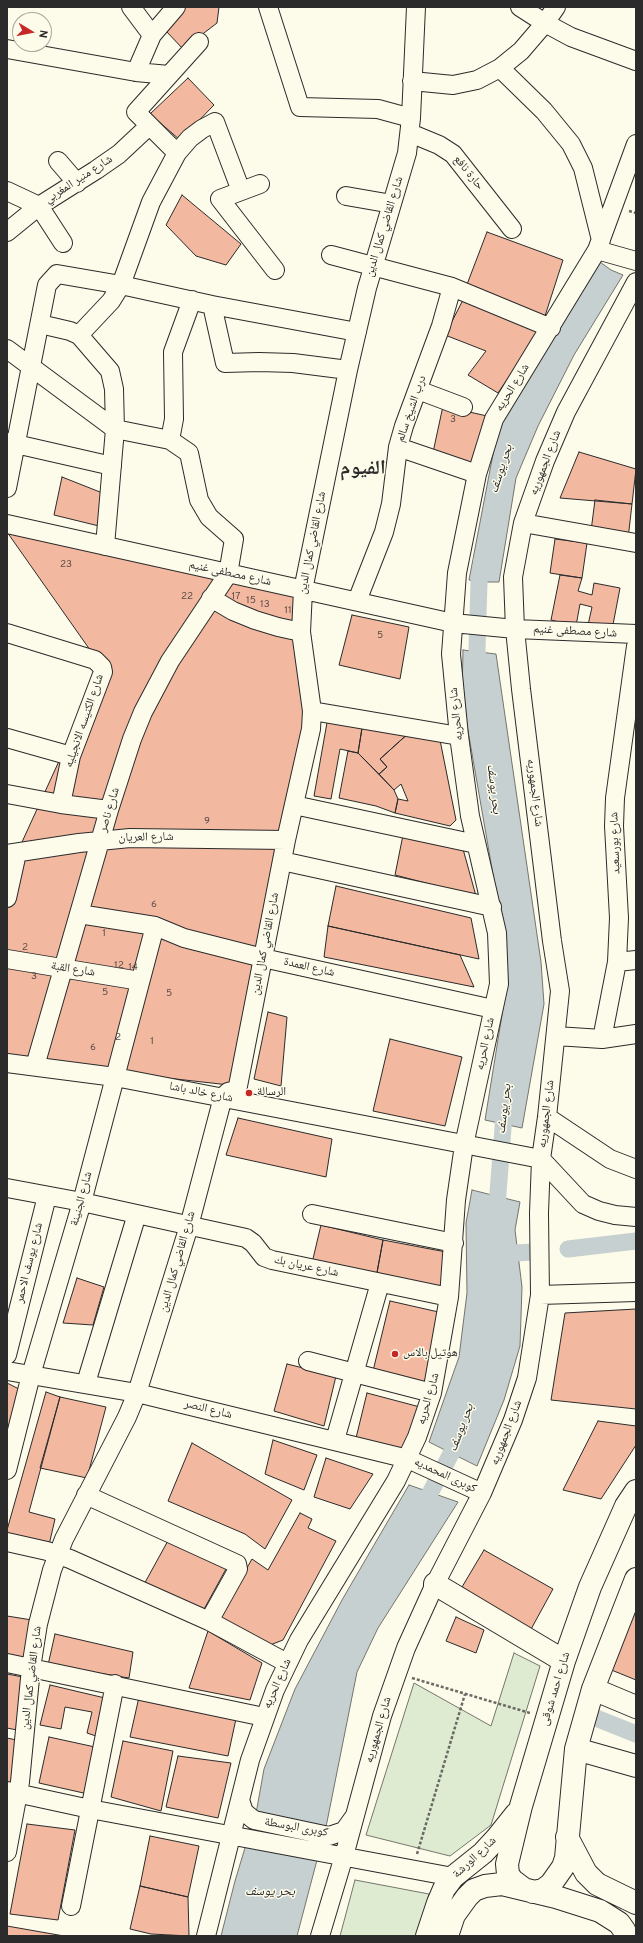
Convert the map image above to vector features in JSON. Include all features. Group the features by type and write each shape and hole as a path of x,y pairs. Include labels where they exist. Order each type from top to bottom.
{"main road":[{"name":"شارع احمد شوقى","path":"528,1890 512,1880 508,1874 507,1864 521,1806 564,1661 590,1587 633,1500"},
{"path":"435,1584 564,1661"},
{"path":"528,1890 543,1890 557,1876 566,1858 576,1749 593,1690 634,1590"},
{"path":"593,1690 636,1707"},
{"path":"576,1749 636,1766"},
{"name":"شارع الورشة","path":"427,1936 444,1889 453,1877 483,1853 496,1839 521,1806"},
{"path":"567,1838 586,1873 598,1884 635,1901"},
{"name":"شارع الورشة","path":"447,1936 454,1915 466,1897 474,1890 485,1886 502,1884 600,1911 611,1917 629,1931"}],"street":[{"path":"131,7 152,35"},
{"path":"136,72 152,35 176,7"},
{"name":"حارة نافع","path":"268,7 298,105 303,108 346,107 378,109 411,125 453,154 512,229"},
{"name":"شارع القاضي كمال الدين","path":"7,1852 13,1792 38,1624 52,1570 86,1495 127,1417 137,1393 189,1226 223,1097 228,1092 236,1090 238,1086 286,840 308,747 312,712 301,632 303,590 357,332 373,265 401,177 411,125 416,7"},
{"path":"520,7 545,23 594,47 636,62"},
{"path":"412,81 453,85 477,80 500,68 521,51 545,23 556,7"},
{"path":"177,153 136,112 199,42"},
{"path":"7,49 136,72 169,76"},
{"path":"500,68 544,111 571,144 583,168 599,245 636,261"},
{"path":"79,335 111,301 121,285 151,202 177,153 202,128 215,122 241,191"},
{"name":"شارع منير المغربي","path":"7,232 39,206 77,183 119,154 149,126"},
{"name":"شارع الحريه","path":"206,1936 250,1760 264,1717 287,1663 299,1640 408,1459 432,1394 450,1297 456,1200 464,1146 499,984 497,933 492,906 476,844 466,785 451,654 452,623 457,573 477,474 494,419 551,328 599,245 636,144"},
{"path":"58,162 77,183"},
{"path":"260,184 220,199 275,270"},
{"path":"7,191 39,206 63,243"},
{"path":"346,196 392,204"},
{"path":"331,255 452,287 551,328"},
{"path":"7,488 11,444 32,367 47,286 57,274 121,285 212,305 357,332"},
{"name":"شارع الجمهوريه","path":"320,1936 344,1856 382,1716 406,1648 435,1584 482,1493 513,1420 527,1378 540,1295 539,1213 541,1159 560,991 552,941 514,629 513,578 523,523 545,461 566,412 636,282"},
{"name":"درب الشيخ سالم","path":"357,601 388,519 398,447 452,287"},
{"path":"170,440 174,419 173,352 192,300"},
{"path":"212,305 225,363 293,363 348,370"},
{"path":"40,324 70,331 79,335 110,371 114,389 114,429 105,546"},
{"path":"7,349 114,429 170,440 189,453 199,500 209,518 234,539 228,574"},
{"path":"418,390 463,407"},
{"path":"11,444 112,466"},
{"path":"398,447 477,474"},
{"path":"523,523 636,543"},
{"name":"شارع مصطفى غنيم","path":"7,524 452,623 514,629 636,634"},
{"name":"شارع ناصر","path":"35,1066 109,810 132,738 143,712 170,661 228,574"},
{"path":"211,598 233,611 255,620 301,632"},
{"name":"شارع الكنيسه الانجيليه","path":"7,634 95,660 102,667 103,672 72,756 60,804"},
{"name":"شارع بورسعيد","path":"602,1040 618,962 619,918 614,805 629,738 636,646"},
{"path":"312,712 460,736"},
{"path":"7,738 72,756"},
{"path":"7,794 60,804 109,810"},
{"path":"294,805 476,844"},
{"name":"شارع العريان","path":"12,854 101,840 155,837 286,840"},
{"path":"7,898 12,854"},
{"path":"282,861 492,906"},
{"name":"شارع العمدة","path":"80,914 154,926 184,938 263,958 493,1009"},
{"name":"شارع الجنينة","path":"7,1468 82,1202 154,926"},
{"name":"شارع القبة","path":"7,959 140,981"},
{"path":"618,962 636,960"},
{"path":"556,1036 602,1040 636,1034"},
{"name":"شارع خالد باشا","path":"7,1063 114,1077 223,1097 464,1146 541,1159"},
{"path":"547,1116 610,1160 636,1169"},
{"path":"541,1159 583,1204 599,1211 615,1215 636,1217"},
{"name":"شارع عريان بك","path":"7,1188 82,1202 246,1238 253,1243 264,1257 272,1260 450,1297"},
{"name":"شارع يوسف الاحمر","path":"7,1355 47,1196"},
{"path":"86,1383 136,1214"},
{"path":"312,1214 454,1243"},
{"path":"335,1440 380,1283"},
{"path":"540,1295 636,1292"},
{"path":"308,1361 432,1394"},
{"name":"شارع النصر","path":"7,1371 86,1383 137,1393 408,1459"},
{"name":"كوبرى المحمديه","path":"408,1459 482,1493"},
{"path":"86,1495 237,1564 238,1569 209,1621"},
{"path":"7,1542 58,1554 209,1621 287,1663"},
{"path":"7,1663 115,1684 264,1717"},
{"path":"70,1906 115,1684"},
{"name":"كوبرى البوسطة","path":"13,1792 90,1809 453,1877"},
{"name":"كوبرى البوسطة","path":"240,1800 244,1812 254,1820 329,1836 344,1831 355,1816"}],"path":[{"path":"397,1674 548,1718"},
{"path":"413,1869 465,1694"}],"green space":[{"path":"514,1653 540,1666 491,1825 450,1856 366,1835 414,1683 491,1726"},
{"path":"355,1880 429,1894 418,1936 340,1936"}],"water":[{"path":"600,262 611,270 623,275 574,355 538,426 516,478 499,582 479,582 469,580 494,449 504,417"},
{"path":"463,650 496,654 541,962 544,1004 522,1128 485,1120 507,984 499,909 462,696"},
{"path":"472,1190 520,1202 515,1230 522,1287 520,1346 504,1400 477,1466 429,1442 459,1357 467,1293 466,1223"},
{"path":"409,1485 458,1502 378,1628 357,1672 327,1822 297,1936 221,1936 235,1881 257,1808 264,1769 295,1689 342,1600"}],"building":[{"path":"182,7 219,7 217,23 183,49 166,31"},
{"path":"188,78 214,105 180,140 150,114"},
{"path":"182,195 241,244 226,265 196,256 166,225"},
{"path":"487,232 563,260 545,316 466,287"},
{"path":"464,298 540,331 498,393 468,375 486,351 445,335"},
{"path":"443,406 487,416 470,465 432,457"},
{"path":"579,452 636,469 632,504 560,498"},
{"path":"62,477 105,494 99,526 54,515"},
{"path":"595,500 632,504 628,539 591,531"},
{"path":"7,532 303,590 312,711 238,1086 7,1060 7,890 17,853 102,667"},
{"path":"555,539 587,543 582,578 550,573"},
{"path":"560,575 582,578 578,591 592,595 594,583 620,588 612,630 588,625 592,607 580,604 576,626 551,620"},
{"path":"352,615 409,627 400,679 339,665"},
{"path":"328,717 363,722 358,753 340,749 331,799 314,796"},
{"path":"363,722 411,731 380,759 387,767 379,774 358,753"},
{"path":"411,731 439,735 456,820 450,826 395,813 398,799 408,801 401,784 394,790 379,774 387,767 380,759"},
{"path":"348,751 358,753 394,790 398,799 395,813 376,806 339,798"},
{"path":"403,835 463,849 476,896 395,875"},
{"path":"336,886 471,918 479,959 328,926"},
{"path":"328,926 460,955 474,987 324,957"},
{"path":"268,1012 287,1017 281,1086 254,1079"},
{"path":"390,1039 462,1057 445,1126 373,1111"},
{"path":"238,1118 332,1139 326,1177 226,1155"},
{"path":"321,1225 383,1240 376,1278 312,1263"},
{"path":"383,1240 446,1252 441,1293 376,1278"},
{"path":"77,1278 104,1287 93,1325 63,1323"},
{"path":"390,1301 443,1313 424,1385 373,1371"},
{"path":"636,1309 636,1409 551,1400 565,1313"},
{"path":"287,1364 336,1376 324,1426 274,1411"},
{"path":"7,1383 19,1389 7,1435"},
{"path":"46,1392 60,1397 29,1512 55,1519 49,1545 7,1536 7,1530"},
{"path":"367,1393 420,1407 402,1451 356,1438"},
{"path":"60,1397 106,1407 87,1478 40,1468"},
{"path":"598,1421 636,1426 636,1445 601,1499 563,1490"},
{"path":"273,1440 317,1455 304,1490 265,1474"},
{"path":"192,1443 292,1500 265,1549 245,1534 168,1501"},
{"path":"326,1458 373,1474 350,1509 314,1497"},
{"path":"300,1513 312,1519 308,1528 336,1541 283,1640 265,1647 217,1620 252,1559 268,1570"},
{"path":"170,1537 226,1569 203,1611 142,1588"},
{"path":"484,1550 553,1589 530,1631 462,1587"},
{"path":"632,1608 636,1610 636,1680 609,1669"},
{"path":"7,1616 32,1620 25,1662 7,1659"},
{"path":"456,1617 484,1630 476,1653 446,1641"},
{"path":"208,1631 262,1663 250,1700 189,1688"},
{"path":"55,1634 133,1652 129,1678 48,1665"},
{"path":"7,1674 23,1677 22,1731 7,1728"},
{"path":"50,1685 105,1698 96,1736 87,1733 92,1712 65,1707 61,1729 40,1725"},
{"path":"139,1697 237,1714 228,1756 130,1737"},
{"path":"49,1737 95,1747 88,1794 39,1783"},
{"path":"7,1738 21,1741 12,1785 7,1783"},
{"path":"123,1741 173,1751 161,1811 111,1797"},
{"path":"178,1756 231,1763 218,1818 166,1807"},
{"path":"27,1824 75,1830 58,1920 10,1914"},
{"path":"150,1836 199,1846 188,1897 140,1886"},
{"path":"140,1886 188,1897 189,1936 151,1934 130,1929"},
{"path":"7,1926 64,1936 7,1936"}],"waterway":[{"name":"بحر يوسف","path":"479,674 477,649 479,582 482,560"},
{"name":"بحر يوسف","path":"496,1219 505,1102"},
{"path":"568,1249 636,1241"},
{"path":"495,1254 534,1252"},
{"name":"بحر يوسف","path":"420,1512 462,1433"},
{"path":"596,1718 636,1734"}],"place":[{"name":"الرسالة","path":"249,1093"},
{"name":"هوتيل بالاس","path":"395,1354"}],"district":[{"name":"الفيوم","path":"363,470"}]}
